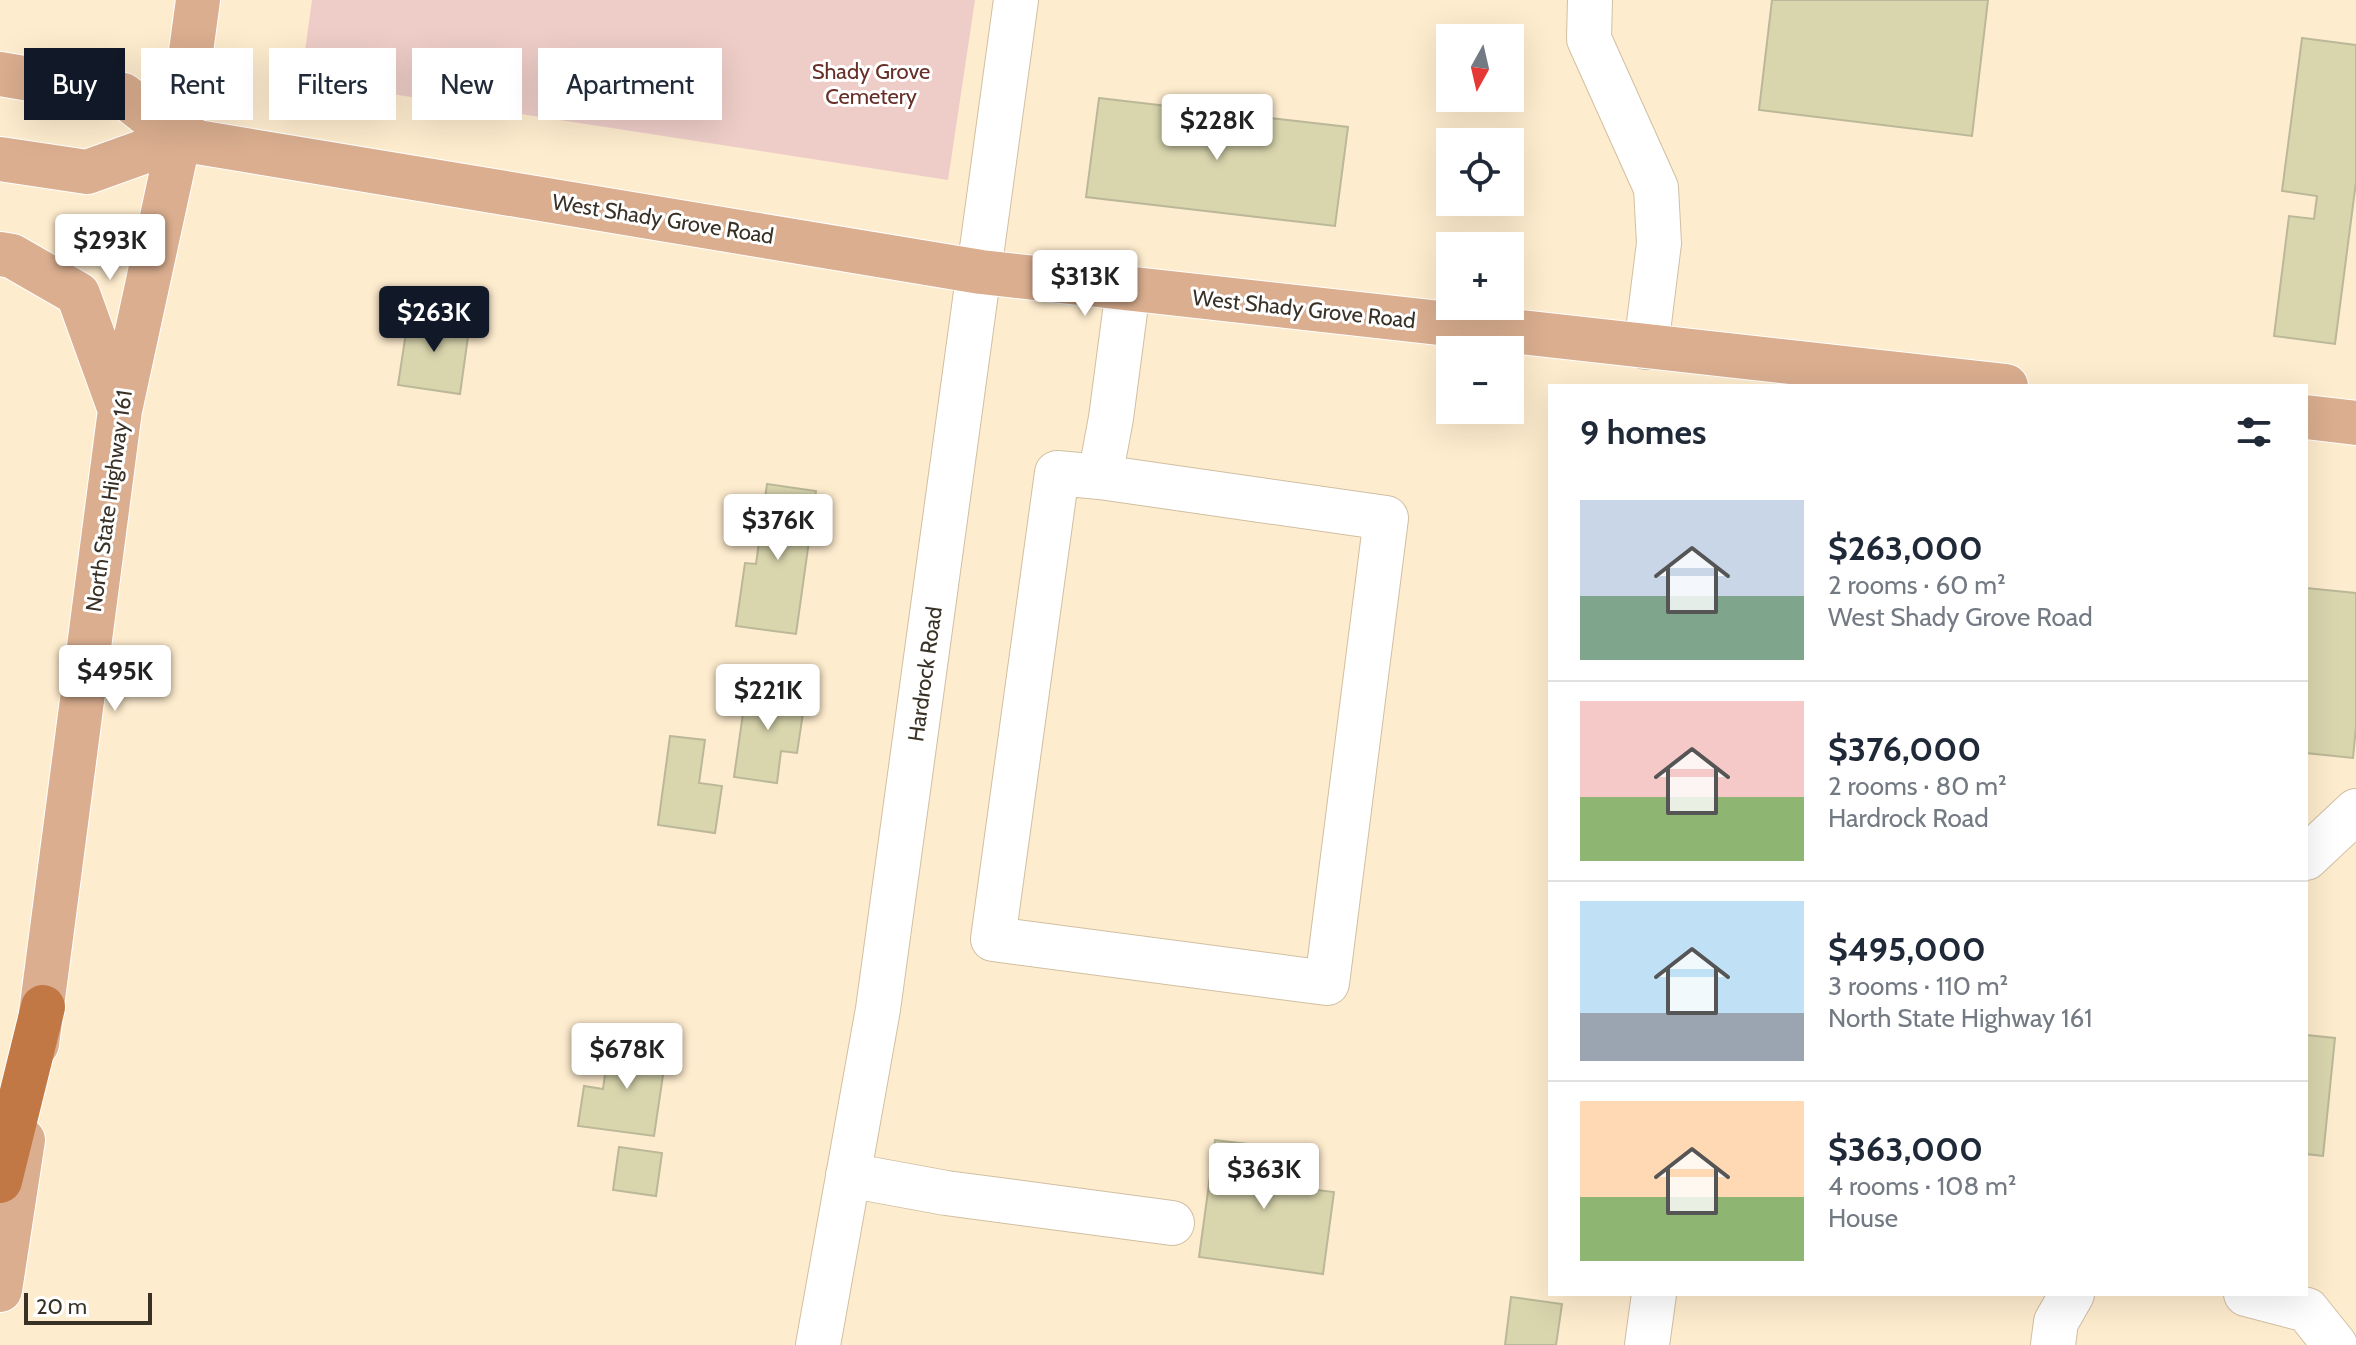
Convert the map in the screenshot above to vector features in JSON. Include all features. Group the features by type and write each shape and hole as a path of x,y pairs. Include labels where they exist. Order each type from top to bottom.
{"highway":[{"path":"0,1181 43,1007"}],"main road":[{"name":"North State Highway 161","path":"0,1290 43,1007 120,410 179,139 198,0"},
{"name":"West Shady Grove Road","path":"0,74 123,95 179,139 981,272 1646,347 1781,374 1968,384"},
{"name":"West Shady Grove Road","path":"0,159 87,172 179,139"},
{"path":"0,254 12,256 78,294 120,410"},
{"path":"2308,417 2356,423"}],"street":[{"name":"Hardrock Road","path":"818,1345 878,1009 1016,0"},
{"path":"1590,0 1589,39 1656,188 1659,243 1646,347"},
{"path":"1100,477 1128,289"},
{"path":"1057,473 1100,477 1386,518 1327,983 993,939 1057,473"},
{"path":"2308,856 2356,811"},
{"path":"848,1175 946,1193 1172,1223"},
{"path":"1647,1345 1654,1296"},
{"path":"2053,1345 2056,1322 2071,1296"},
{"path":"2254,1296 2307,1310 2335,1345"}],"green space":[{"name":"Shady Grove Cemetery","path":"312,0 975,0 948,180 560,120 722,120 722,48 538,48 538,117 522,114 522,48 412,48 412,97 396,95 396,48 305,48"}],"building":[{"path":"1772,0 1988,0 1972,136 1759,110"},
{"path":"2302,38 2356,45 2356,182 2335,344 2274,336 2289,216 2314,219 2317,196 2282,191"},
{"path":"1099,98 1348,127 1335,226 1086,197"},
{"path":"409,313 470,322 460,394 398,385"},
{"path":"767,484 816,491 796,634 736,626 745,563 756,564"},
{"path":"2308,588 2356,593 2356,727 2353,758 2308,753"},
{"path":"747,685 806,693 797,753 781,751 777,783 734,777"},
{"path":"670,736 705,740 699,783 722,786 715,833 658,825"},
{"path":"2308,1035 2335,1038 2323,1156 2308,1154"},
{"path":"610,1040 667,1048 654,1136 578,1126 584,1086 603,1089"},
{"path":"1215,1140 1297,1150 1292,1187 1334,1192 1323,1274 1199,1257"},
{"path":"619,1147 662,1153 656,1196 613,1190"},
{"path":"1511,1297 1562,1304 1556,1345 1505,1345"}]}
